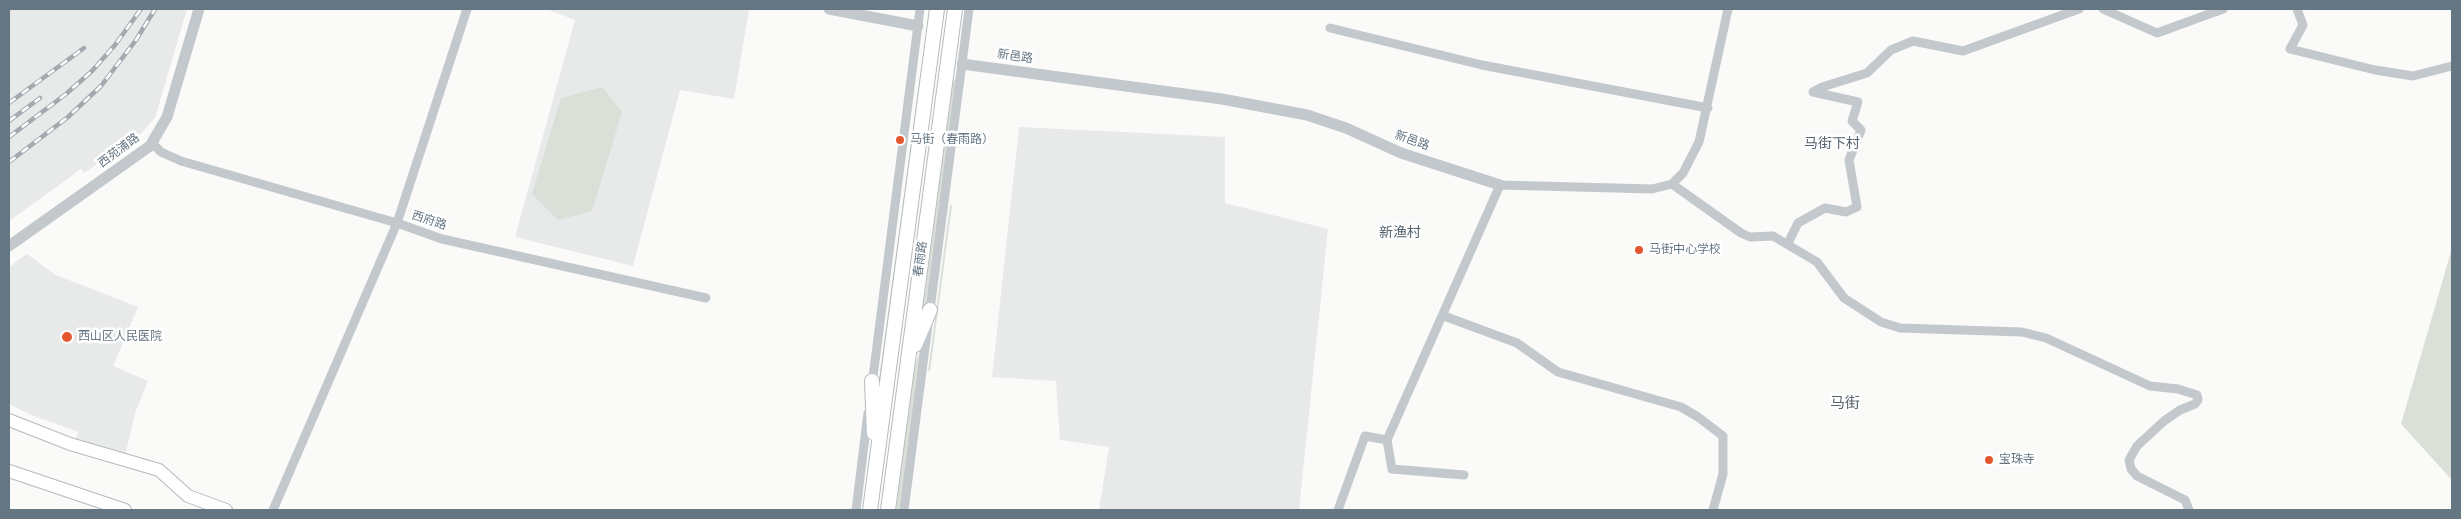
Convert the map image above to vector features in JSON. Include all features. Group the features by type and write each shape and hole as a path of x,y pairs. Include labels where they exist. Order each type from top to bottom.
{"main road":[{"name":"春雨路","path":"870,510 936,9"},
{"name":"春雨路","path":"888,510 955,9"},
{"path":"908,362 930,310"},
{"path":"872,381 876,473"},
{"path":"9,420 80,447 158,470 188,496 226,510"},
{"path":"9,471 125,510"}],"street":[{"name":"西苑浦路","path":"9,246 137,156 152,143 167,117 199,9"},
{"path":"273,510 397,223 468,9"},
{"path":"829,9 918,26"},
{"path":"856,510 920,9"},
{"path":"904,510 969,9"},
{"path":"1728,9 1708,108 1699,142 1683,173 1672,184 1741,233 1750,237 1773,236 1788,243 1817,262 1844,298 1881,322 1900,328 2022,332 2038,336 2150,386 2178,389 2197,395 2198,400 2195,404 2180,410 2164,421 2137,446 2129,460 2131,470 2137,476 2185,500 2189,510"},
{"path":"1788,243 1798,223 1825,208 1846,212 1857,206 1849,160 1861,130 1852,121 1858,102 1813,92 1822,87 1867,73 1891,50 1913,41 1963,51 2079,9"},
{"path":"2102,9 2157,33 2223,9"},
{"path":"2296,9 2303,25 2290,48 2375,70 2414,76 2452,66"},
{"path":"1330,28 1482,65 1708,108"},
{"name":"新邑路","path":"962,64 1222,99 1307,115 1346,128 1401,152 1500,185 1652,189 1672,184"},
{"name":"西府路","path":"152,143 161,152 181,161 397,223 442,239 706,298"},
{"path":"1464,475 1392,469 1387,440 1444,316 1500,185"},
{"path":"1444,316 1517,343 1558,372 1682,407 1698,417 1723,436 1724,474 1714,510"},
{"path":"1338,510 1364,436 1387,440"}],"shaded area":[{"path":"9,9 187,9 155,118 137,138 84,173 81,169 9,221"},
{"path":"546,9 749,9 734,99 680,90 633,266 515,237 575,20"},
{"path":"921,70 923,70 879,400 879,379"},
{"path":"956,79 930,288 925,309 923,308 953,80"},
{"path":"602,87 622,112 592,211 558,220 532,194 561,98"},
{"path":"1019,127 1225,137 1225,203 1328,229 1299,510 1099,510 1109,447 1060,440 1056,381 992,377"},
{"path":"950,205 952,205 930,371 928,371"},
{"path":"2452,248 2452,480 2401,424"},
{"name":"西山区人民医院","path":"27,254 56,275 138,307 113,366 148,381 135,413 125,456 75,441 78,432 29,414 9,404 9,267"},
{"path":"920,351 922,351 901,510 896,510 914,369"}],"railway":[{"path":"9,137 66,94 92,71 115,45 141,9"},
{"path":"9,162 68,117 101,86 136,40 155,9"},
{"path":"9,103 84,48"},
{"path":"9,121 40,98"}],"place":[{"name":"马街（春雨路）","path":"900,140"},
{"name":"马街中心学校","path":"1639,250"},
{"name":"西山区人民医院","path":"67,337"},
{"name":"宝珠寺","path":"1989,460"}],"district":[{"name":"马街下村","path":"1832,144"},
{"name":"新渔村","path":"1400,233"},
{"name":"马街","path":"1845,404"}]}
